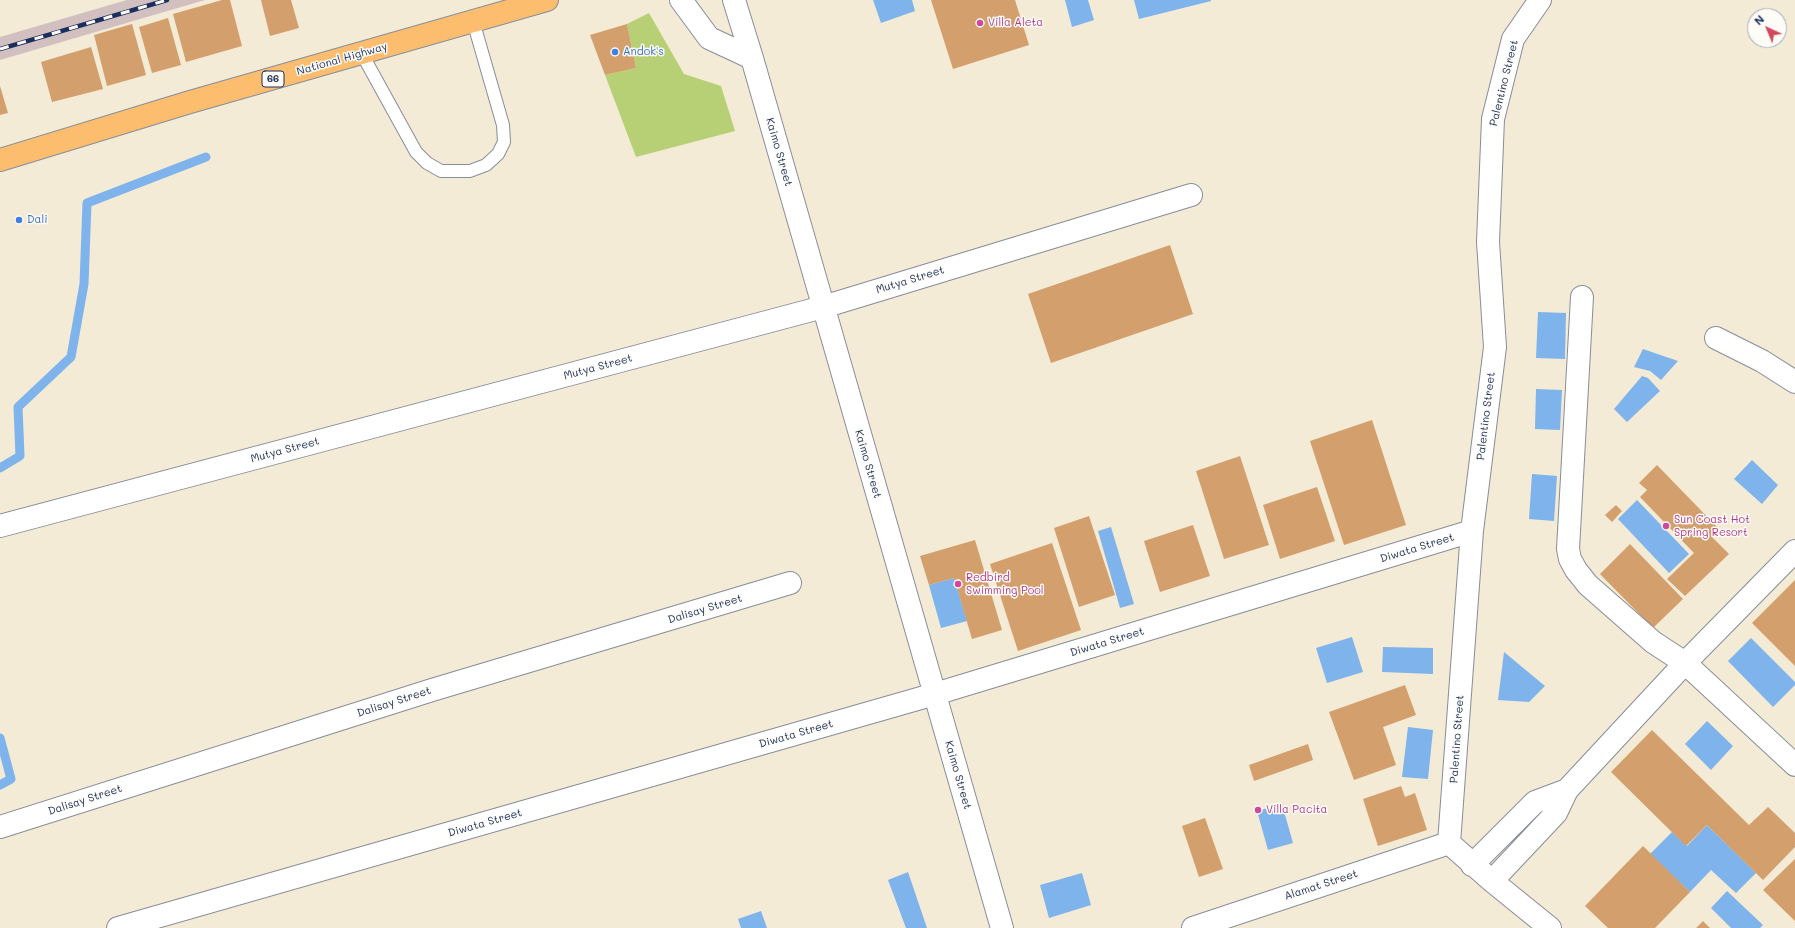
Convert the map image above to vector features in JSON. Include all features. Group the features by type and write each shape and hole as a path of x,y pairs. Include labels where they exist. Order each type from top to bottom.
{"main road":[{"name":"National Highway","path":"0,160 190,102 547,0"}],"street":[{"path":"681,0 709,38 752,58"},
{"name":"Kaimo Street","path":"734,0 752,58 1002,928"},
{"name":"Palentino Street","path":"1449,843 1472,531 1495,347 1488,242 1493,119 1513,39 1540,0"},
{"name":"Mutya Street","path":"0,526 823,307 1192,195"},
{"path":"1582,297 1568,549 1570,560 1588,584 1653,642 1685,663 1795,765"},
{"path":"1716,338 1762,361 1795,382"},
{"name":"Diwata Street","path":"118,928 935,694 1472,531"},
{"path":"1492,881 1556,813 1567,790 1685,663 1795,551"},
{"name":"Dalisay Street","path":"0,827 432,690 790,584"},
{"path":"1472,865 1535,802 1567,790"},
{"path":"1449,843 1472,865 1550,928"},
{"name":"Alamat Street","path":"1196,928 1449,843"}],"lane":[{"path":"362,54 416,152 427,163 440,171 470,171 486,165 498,154 504,142 503,125 474,21"}],"shaded area":[{"path":"127,0 205,0 0,60 0,37"}],"green space":[{"path":"649,13 684,74 721,86 735,131 636,157 605,75 636,68 627,24"}],"water":[{"path":"873,0 912,0 915,11 881,23"},
{"path":"1065,0 1088,0 1094,20 1072,27"},
{"path":"1134,0 1211,0 1211,1 1139,19"},
{"path":"1538,312 1566,313 1565,359 1536,358"},
{"path":"1643,349 1678,361 1661,380 1650,371 1634,367"},
{"path":"1642,376 1648,378 1660,391 1627,422 1614,409"},
{"path":"1536,389 1562,390 1560,430 1535,429"},
{"path":"1752,460 1778,485 1762,504 1734,479"},
{"path":"1532,474 1557,476 1554,521 1529,519"},
{"path":"1637,500 1689,554 1669,573 1618,519"},
{"path":"1111,527 1134,604 1120,608 1098,531"},
{"path":"954,578 967,621 941,628 929,585"},
{"path":"1352,637 1363,672 1327,683 1316,648"},
{"path":"1751,638 1795,682 1795,685 1773,707 1728,661"},
{"path":"1383,647 1433,648 1433,674 1382,672"},
{"path":"1504,652 1545,686 1529,702 1498,700"},
{"path":"1707,721 1733,746 1711,770 1685,744"},
{"path":"1408,727 1433,730 1428,779 1402,777"},
{"path":"1282,804 1293,843 1268,850 1257,811"},
{"path":"1707,825 1756,873 1736,893 1711,870 1690,892 1650,854 1672,832 1687,846"},
{"path":"908,872 927,928 906,928 888,880"},
{"path":"1082,873 1091,905 1049,918 1040,885"},
{"path":"1727,891 1763,925 1760,928 1731,928 1711,908"},
{"path":"761,911 767,928 741,928 738,919"}],"building":[{"path":"222,0 230,0 242,46 186,62 173,14"},
{"path":"261,0 291,0 299,28 270,36"},
{"name":"Villa Aleta","path":"931,0 1015,0 1029,45 953,69"},
{"path":"168,18 181,65 152,73 139,27"},
{"path":"132,24 146,75 107,86 94,35"},
{"name":"Andok's","path":"627,24 636,68 605,75 590,35"},
{"path":"91,47 103,89 52,102 41,62"},
{"path":"0,86 8,113 0,115"},
{"path":"1170,245 1193,314 1051,363 1028,294"},
{"path":"1372,420 1406,525 1344,545 1310,441"},
{"path":"1240,456 1269,545 1224,559 1196,471"},
{"path":"1657,465 1719,529 1711,536 1729,554 1685,596 1667,579 1694,553 1640,497 1647,490 1639,483"},
{"path":"1317,487 1335,541 1280,559 1263,505"},
{"path":"1616,505 1622,511 1612,522 1605,515"},
{"path":"1089,516 1115,595 1079,607 1054,528"},
{"path":"1193,525 1210,576 1160,592 1144,541"},
{"path":"975,540 1002,630 972,639 954,578 929,585 920,556"},
{"path":"1052,543 1081,630 1018,651 990,564"},
{"path":"1630,544 1683,599 1653,628 1600,574"},
{"path":"1795,580 1795,666 1752,623"},
{"path":"1405,685 1416,715 1383,727 1396,765 1354,780 1329,712"},
{"path":"1652,730 1749,825 1768,807 1795,833 1795,847 1763,880 1707,825 1686,846 1611,772"},
{"path":"1308,744 1313,760 1254,781 1249,765"},
{"path":"1401,786 1405,797 1415,793 1427,830 1378,846 1363,799"},
{"path":"1205,818 1223,869 1199,877 1182,826"},
{"path":"1643,846 1690,892 1655,928 1608,928 1585,906"},
{"path":"1795,859 1795,921 1763,890"},
{"path":"1703,921 1710,928 1696,928"}],"waterway":[{"path":"0,468 20,456 18,407 71,357 84,284 87,203 206,157"},
{"path":"0,738 11,779 0,785"}],"railway":[{"path":"0,49 167,0"}],"place":[{"name":"Villa Aleta","path":"980,23"},
{"name":"Andok's","path":"615,52"},
{"name":"Dali","path":"19,220"},
{"name":"Sun Coast Hot Spring Resort","path":"1666,526"},
{"name":"Redbird Swimming Pool","path":"958,584"},
{"name":"Villa Pacita","path":"1258,810"}]}
